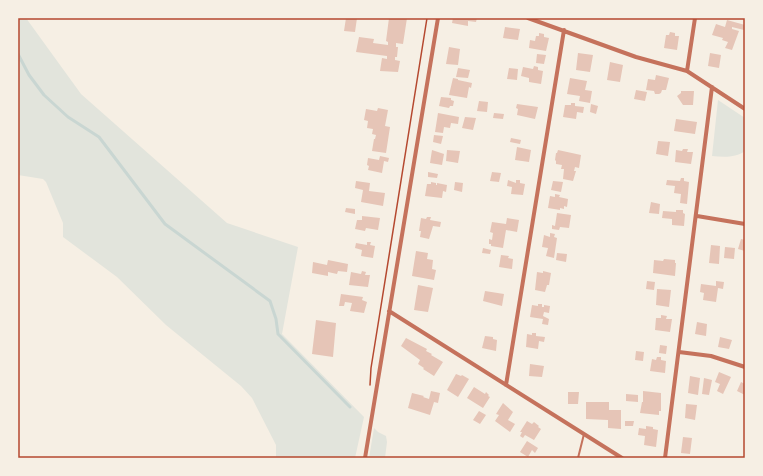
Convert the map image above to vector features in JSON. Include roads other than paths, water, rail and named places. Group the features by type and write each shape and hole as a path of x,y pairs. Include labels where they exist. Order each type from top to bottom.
{"street":[{"path":"365,458 438,18"},
{"path":"528,18 636,57 688,71 745,109"},
{"path":"688,71 695,18"},
{"path":"506,385 564,30"},
{"path":"665,458 697,216 712,87"},
{"path":"697,216 745,224"},
{"path":"389,311 622,458"},
{"path":"679,352 711,356 745,367"}],"lane":[{"path":"578,458 584,434"}],"waterway":[{"path":"18,54 29,75 44,95 68,117 99,137 165,224 270,301 276,319 278,334 350,407"}]}
